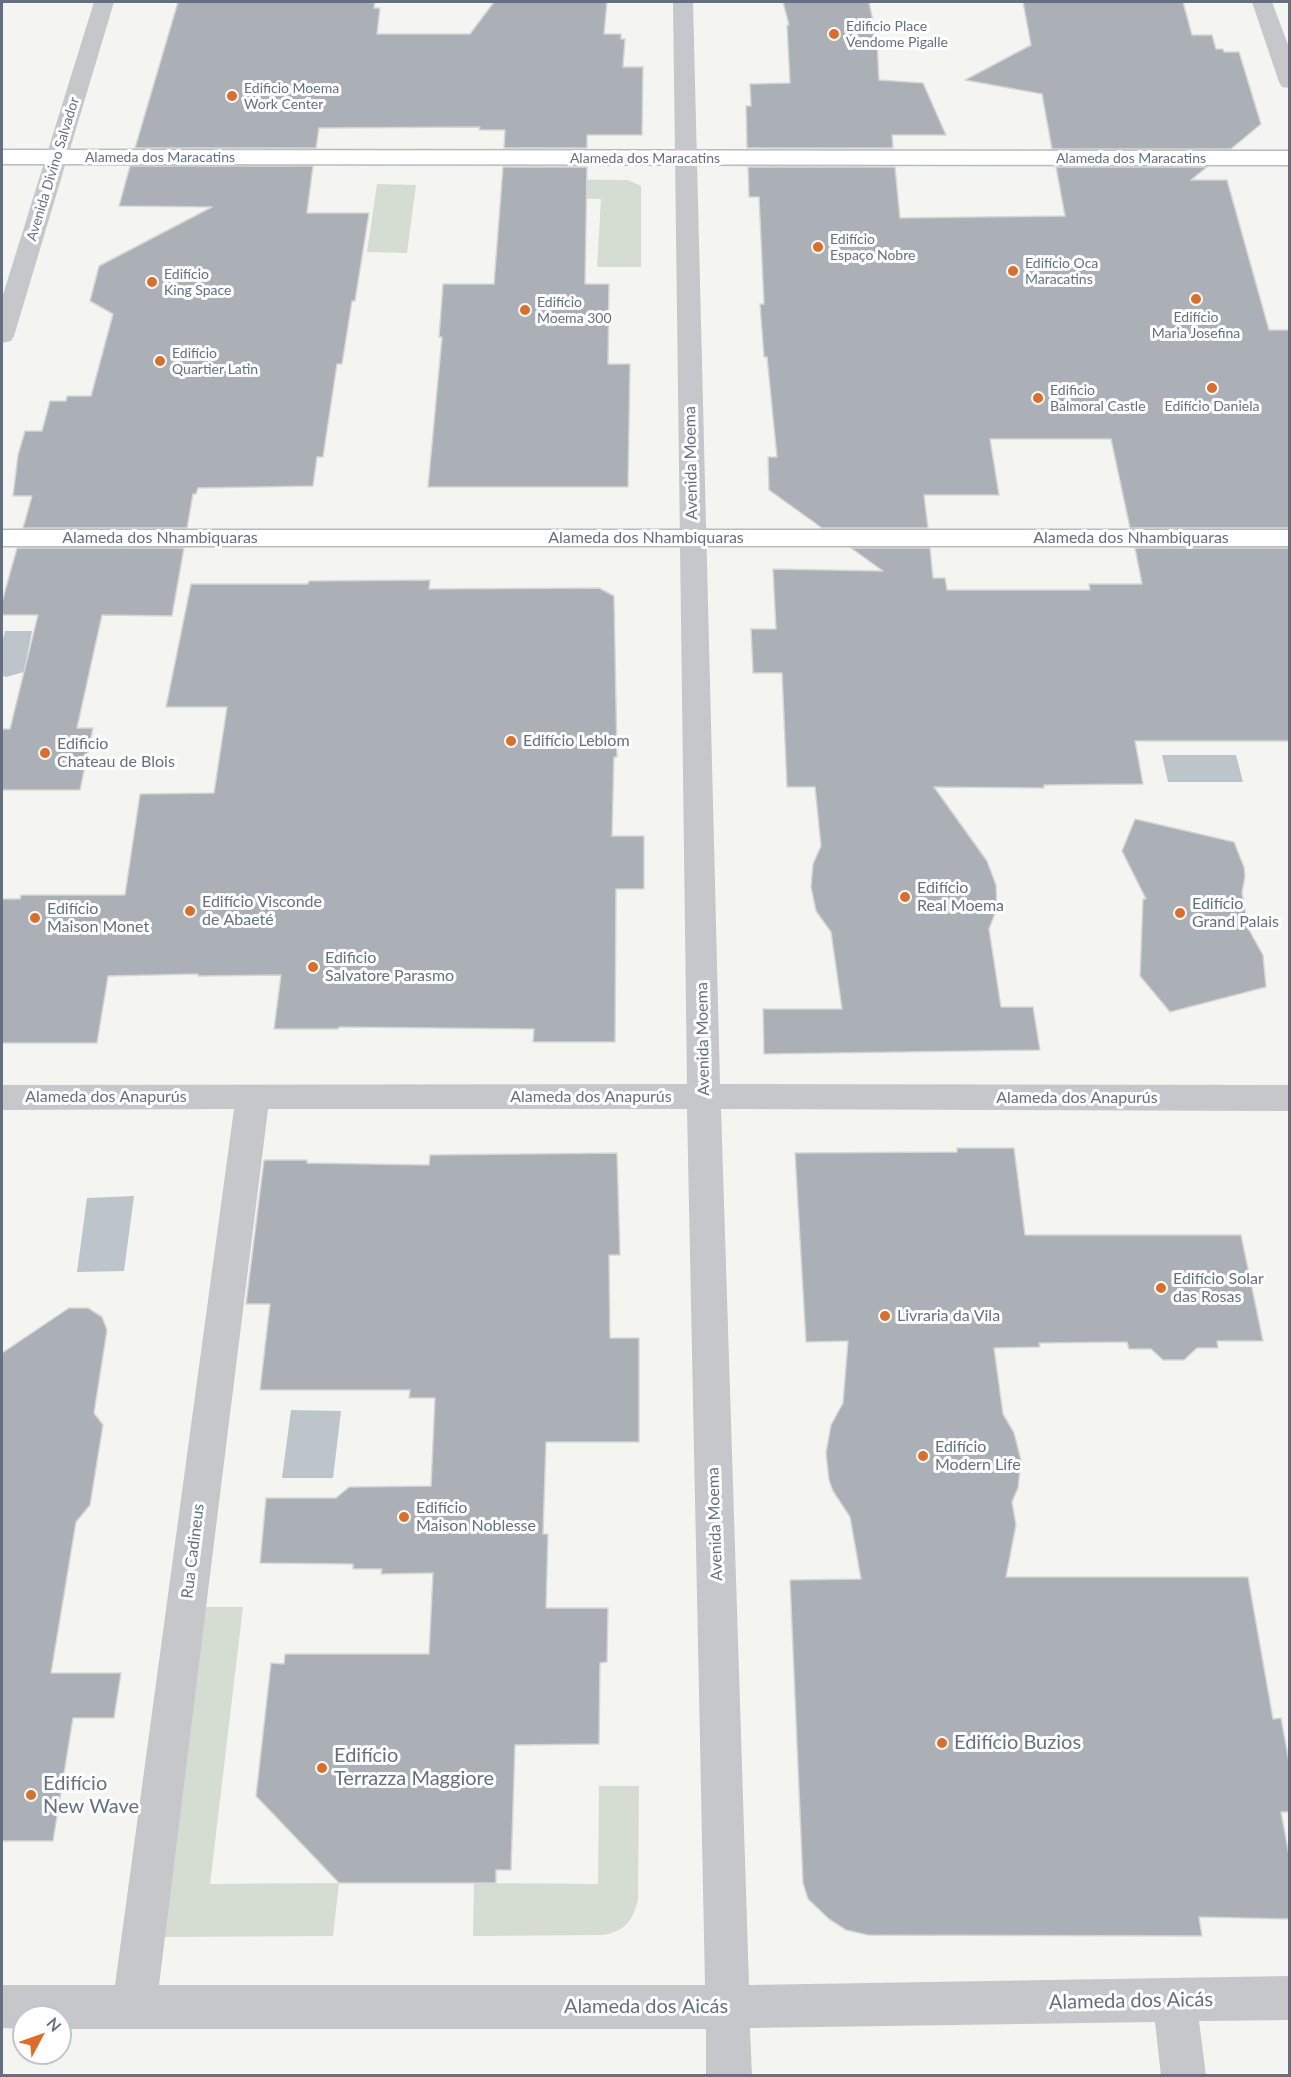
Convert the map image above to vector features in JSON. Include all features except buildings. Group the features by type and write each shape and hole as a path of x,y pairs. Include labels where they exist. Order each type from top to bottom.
{"main road":[{"name":"Alameda dos Maracatins","path":"2,157 1290,158"},
{"name":"Alameda dos Nhambiquaras","path":"2,538 1290,538"}],"street":[{"name":"Avenida Divino Salvador","path":"2,336 104,2"},
{"name":"Avenida Moema","path":"683,2 704,1097 729,2076"},
{"path":"1262,2 1290,82"},
{"name":"Alameda dos Anapurús","path":"2,1098 253,1096 1290,1098"},
{"name":"Rua Cadineus","path":"134,2007 253,1096"},
{"name":"Alameda dos Aicás","path":"2,2007 728,2007 1290,1998"},
{"path":"1174,2000 1184,2076"}],"shaded area":[{"path":"503,179 628,180 641,186 641,267 597,267 601,199 502,197"},
{"path":"377,184 416,185 407,253 367,252"},
{"path":"5,631 32,631 24,672 6,677 2,675 2,643"},
{"path":"1162,755 1236,755 1243,782 1168,782"},
{"path":"134,1196 124,1271 77,1272 87,1198"},
{"path":"291,1410 341,1411 333,1478 282,1478"},
{"path":"202,1607 243,1607 210,1884 339,1883 333,1936 159,1937"},
{"path":"599,1786 639,1786 638,1899 634,1913 627,1924 617,1931 603,1935 473,1936 474,1883 598,1884"}],"place":[{"name":"Edificio Place Vendome Pigalle","path":"834,34"},
{"name":"Edificio Moema Work Center","path":"232,96"},
{"name":"Edifício Espaço Nobre","path":"818,247"},
{"name":"Edifício Oca Maracatins","path":"1013,271"},
{"name":"Edifício King Space","path":"152,282"},
{"name":"Edifício Maria Josefina","path":"1196,299"},
{"name":"Edifício Moema 300","path":"525,310"},
{"name":"Edifício Quartier Latin","path":"160,361"},
{"name":"Edifício Daniela","path":"1212,388"},
{"name":"Edificio Balmoral Castle","path":"1038,398"},
{"name":"Edifício Leblom","path":"511,741"},
{"name":"Edificio Chateau de Blois","path":"45,753"},
{"name":"Edifício Real Moema","path":"905,897"},
{"name":"Edifício Visconde de Abaeté","path":"190,911"},
{"name":"Edifício Grand Palais","path":"1180,913"},
{"name":"Edifício Maison Monet","path":"35,918"},
{"name":"Edificio Salvatore Parasmo","path":"313,967"},
{"name":"Edifício Solar das Rosas","path":"1161,1288"},
{"name":"Livraria da Vila","path":"885,1316"},
{"name":"Edifício Modern Life","path":"923,1456"},
{"name":"Edifício Maison Noblesse","path":"404,1517"},
{"name":"Edifício Buzios","path":"942,1743"},
{"name":"Edifício Terrazza Maggiore","path":"322,1768"},
{"name":"Edifício New Wave","path":"31,1795"}]}
